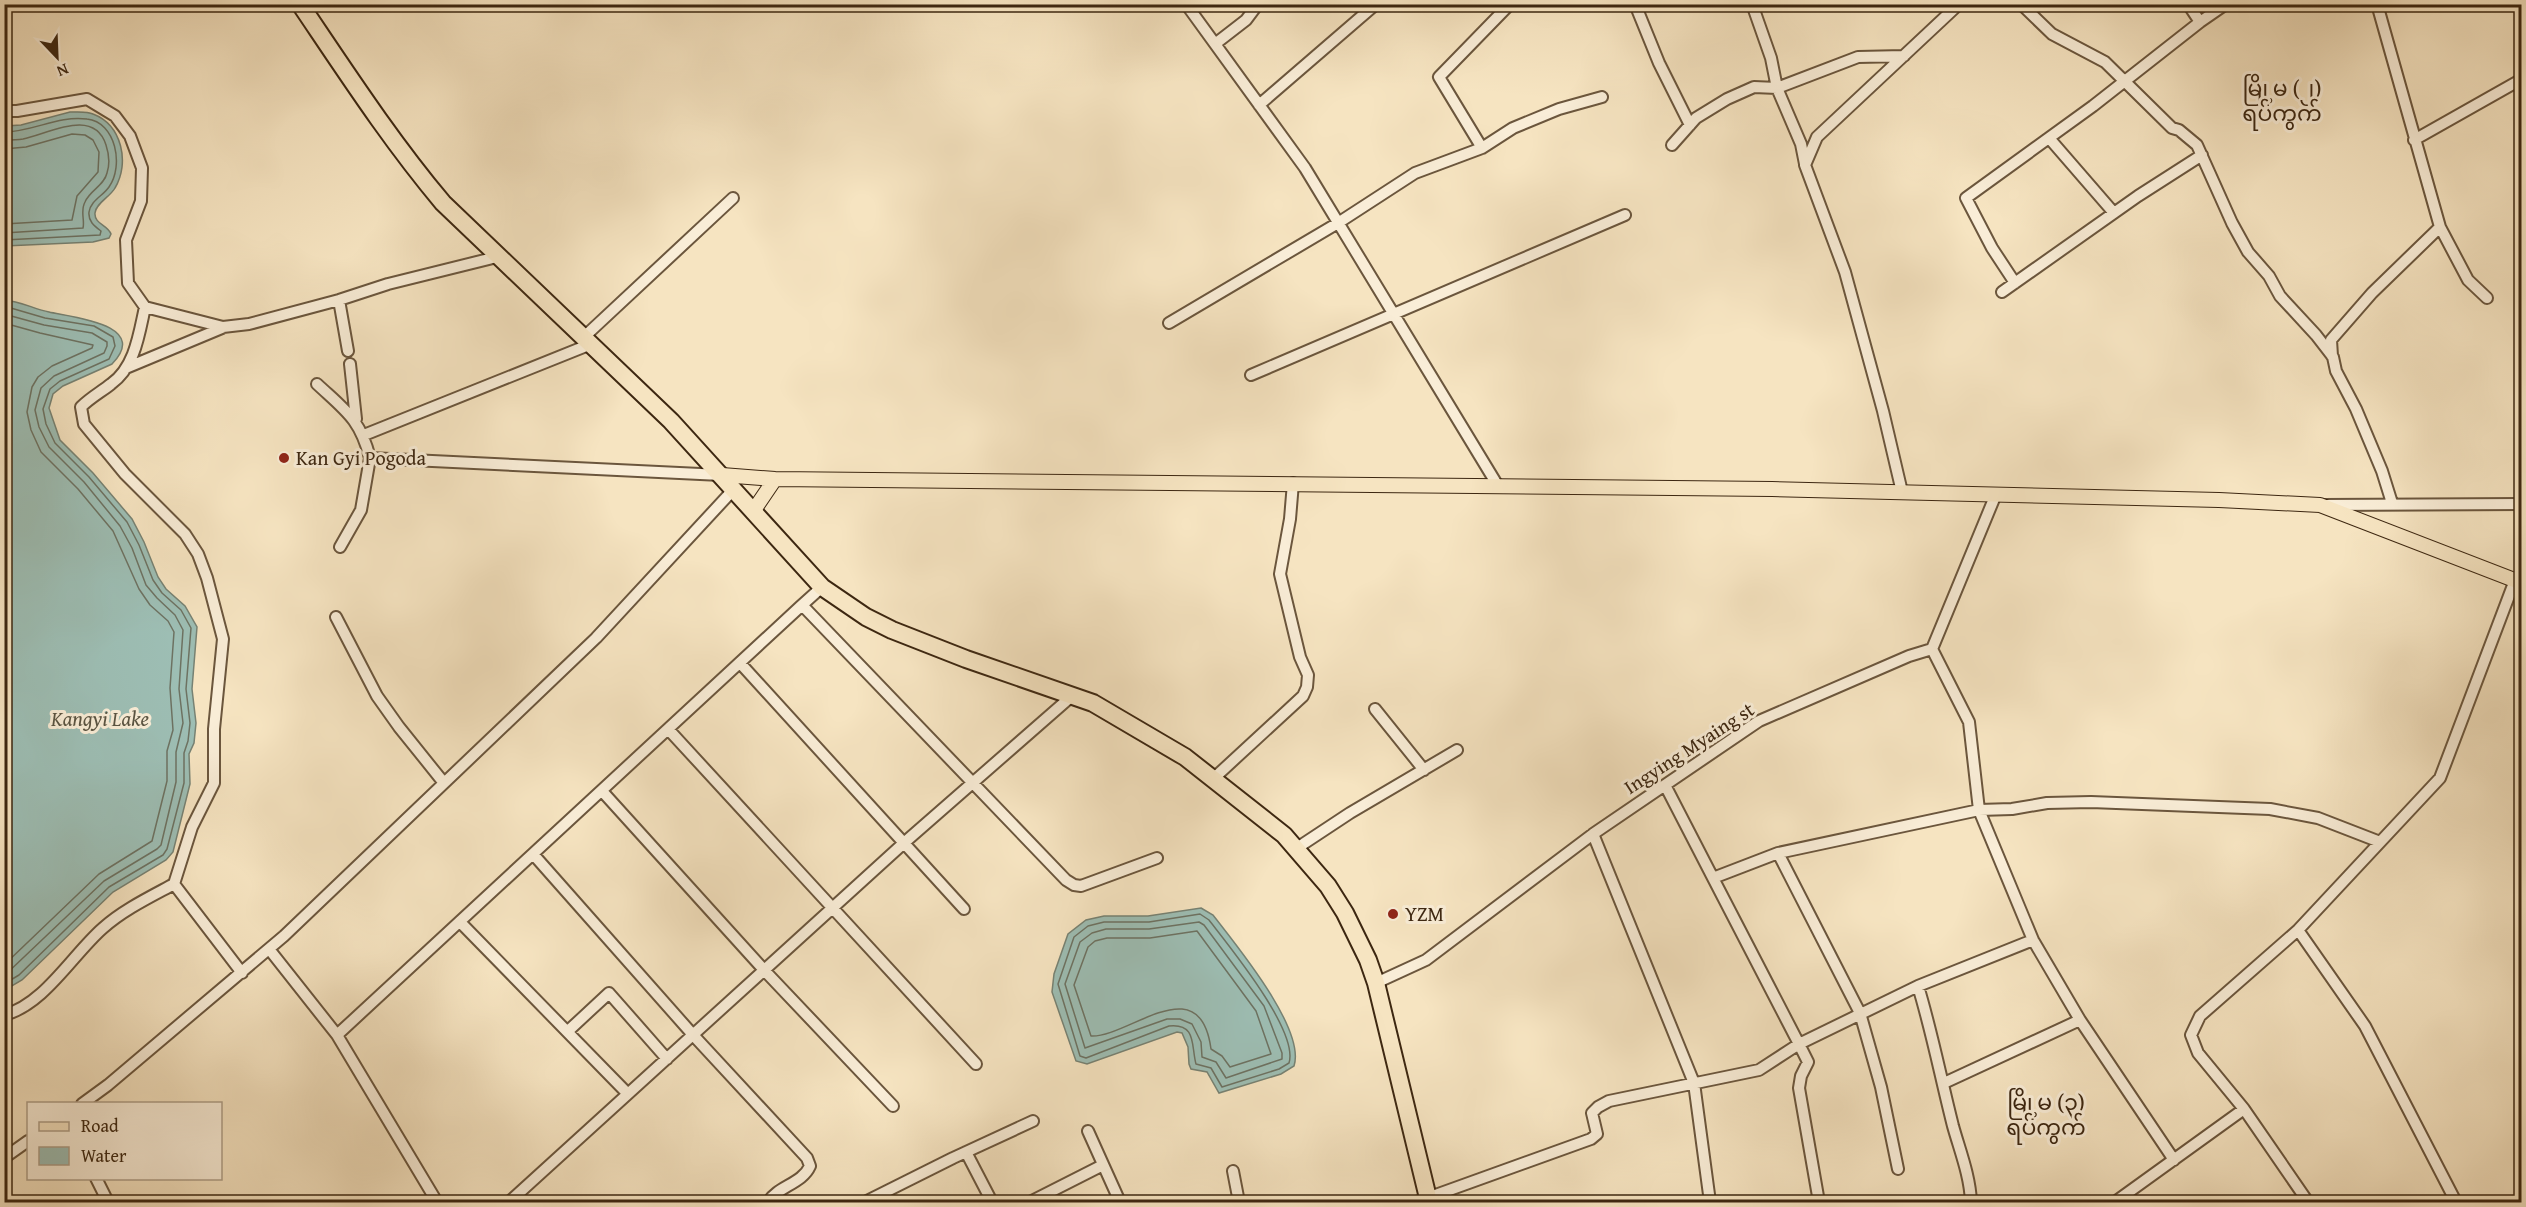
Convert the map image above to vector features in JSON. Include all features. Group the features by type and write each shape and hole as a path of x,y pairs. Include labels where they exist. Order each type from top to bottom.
{"highway":[{"path":"300,4 376,118 443,202 497,257 588,340 671,421 822,586 866,617 892,630 966,659 1093,703 1185,758 1297,848 1328,886 1345,913 1376,983 1424,1202"}],"main road":[{"path":"722,475 775,479 1293,483 1902,492 2320,505 2518,582"},
{"path":"754,510 775,479"}],"street":[{"path":"1186,4 1305,168 1498,486"},
{"path":"1215,44 1246,20 1258,4"},
{"path":"1259,105 1376,4"},
{"path":"1482,148 1439,77 1510,4"},
{"path":"1635,4 1659,63 1690,125"},
{"path":"1752,4 1771,58 1778,88 1801,144 1805,165 1845,272 1883,411 1902,492"},
{"path":"1805,165 1817,137 1959,4"},
{"path":"2021,4 2052,34 2105,62 2172,128 2179,130 2197,145 2232,223 2248,252 2269,276 2280,296 2316,335 2332,357"},
{"path":"2188,4 2200,22"},
{"path":"2015,283 1992,248 1966,198 2093,106 2226,4"},
{"path":"2377,4 2440,226 2468,280 2487,298"},
{"path":"1672,145 1696,118 1754,87 1778,88 1858,57 1904,56"},
{"path":"2414,140 2522,79"},
{"path":"1169,323 1338,223 1415,173 1482,148 1513,128 1559,109 1602,98"},
{"path":"4,111 17,111 87,99 115,116 130,136 142,168 141,201 126,240 128,283 145,307 223,327"},
{"path":"2049,138 2115,213"},
{"path":"2002,292 2202,155"},
{"path":"364,435 588,340 733,198"},
{"path":"1251,375 1625,215"},
{"path":"2392,503 2382,471 2356,409 2336,371 2331,340 2372,293 2440,226"},
{"path":"126,368 223,327 249,324 339,300 388,284 497,257"},
{"path":"339,300 348,351"},
{"path":"4,1015 18,1012 42,993 104,927 174,884 192,827 214,783 214,729 223,639 213,598 198,554 185,534 125,474 84,424 81,415 81,407 93,395 112,384 126,368 134,352 145,307"},
{"path":"340,547 361,510 370,458 364,435 356,419 350,364"},
{"path":"317,384 356,419"},
{"path":"370,458 722,475"},
{"path":"1213,779 1302,696 1307,687 1308,675 1294,636 1280,574 1290,519 1293,483"},
{"path":"85,1102 269,949 596,638 734,489"},
{"path":"1996,494 1932,649 1969,722 1979,810 2033,940 2080,1020 2174,1160"},
{"path":"2320,505 2522,504"},
{"path":"2308,1203 2244,1108 2198,1053 2191,1035 2200,1016 2298,930 2440,778 2518,582"},
{"path":"337,1035 822,586"},
{"path":"802,605 1066,880 1074,885 1088,884 1157,858"},
{"path":"336,617 378,696 399,728 444,783"},
{"name":"Ingying Myaing st","path":"1376,983 1426,960 1593,834 1759,721 1909,656 1932,649"},
{"path":"740,663 964,909"},
{"path":"509,1203 905,842 1073,695"},
{"path":"1376,709 1424,770"},
{"path":"668,729 976,1064"},
{"path":"1297,848 1350,813 1457,750"},
{"path":"1665,785 1808,1062 1801,1076 1799,1088 1819,1203"},
{"path":"602,791 764,970 893,1106"},
{"path":"1713,878 1778,853 1979,810 2012,809 2047,803 2091,802 2270,809 2318,818 2380,842"},
{"path":"1593,834 1694,1083 1710,1203"},
{"path":"1778,853 1860,1013 1881,1088 1898,1169"},
{"path":"533,854 694,1036 807,1158 810,1166 806,1174 772,1196 768,1203"},
{"path":"174,884 242,973"},
{"path":"459,922 627,1093"},
{"path":"2298,930 2365,1026 2457,1203"},
{"path":"1424,1202 1591,1139 1597,1134 1592,1113 1609,1101 1758,1070 1799,1044 1917,986 2033,940"},
{"path":"269,949 337,1035 434,1201"},
{"path":"1917,986 1971,1187 1971,1203"},
{"path":"568,1031 609,993 667,1059"},
{"path":"1944,1083 2080,1020"},
{"path":"2119,1201 2244,1108"},
{"path":"865,1203 1033,1121"},
{"path":"1088,1131 1120,1203"},
{"path":"4,1158 27,1142"},
{"path":"966,1152 992,1203"},
{"path":"1030,1203 1103,1166"},
{"path":"1233,1171 1239,1203"},
{"path":"96,1180 108,1203"}],"water":[{"path":"70,112 88,112 103,119 117,136 122,156 120,178 113,191 98,206 95,213 97,220 111,234 109,238 93,242 5,246 5,126 21,125"},
{"name":"Kangyi Lake","path":"4,300 89,320 115,331 122,340 121,350 112,364 63,386 53,394 49,408 60,440 93,473 132,519 158,577 166,589 185,606 197,627 192,689 196,723 194,743 189,754 190,784 173,852 166,860 113,892 22,980 5,990"},
{"path":"1201,908 1213,915 1224,929 1252,966 1280,1010 1290,1031 1295,1050 1294,1066 1281,1074 1219,1093 1207,1072 1191,1069 1188,1047 1182,1033 1177,1032 1087,1064 1076,1061 1052,992 1054,974 1068,934 1086,920 1104,916 1148,916"}],"place":[{"name":"Kan Gyi Pogoda","path":"284,458"},
{"name":"YZM","path":"1393,914"}],"district":[{"name":"မြို့မ (၂) ရပ်ကွက်","path":"2282,100"},
{"name":"မြို့မ (၃) ရပ်ကွက်","path":"2046,1114"}]}
